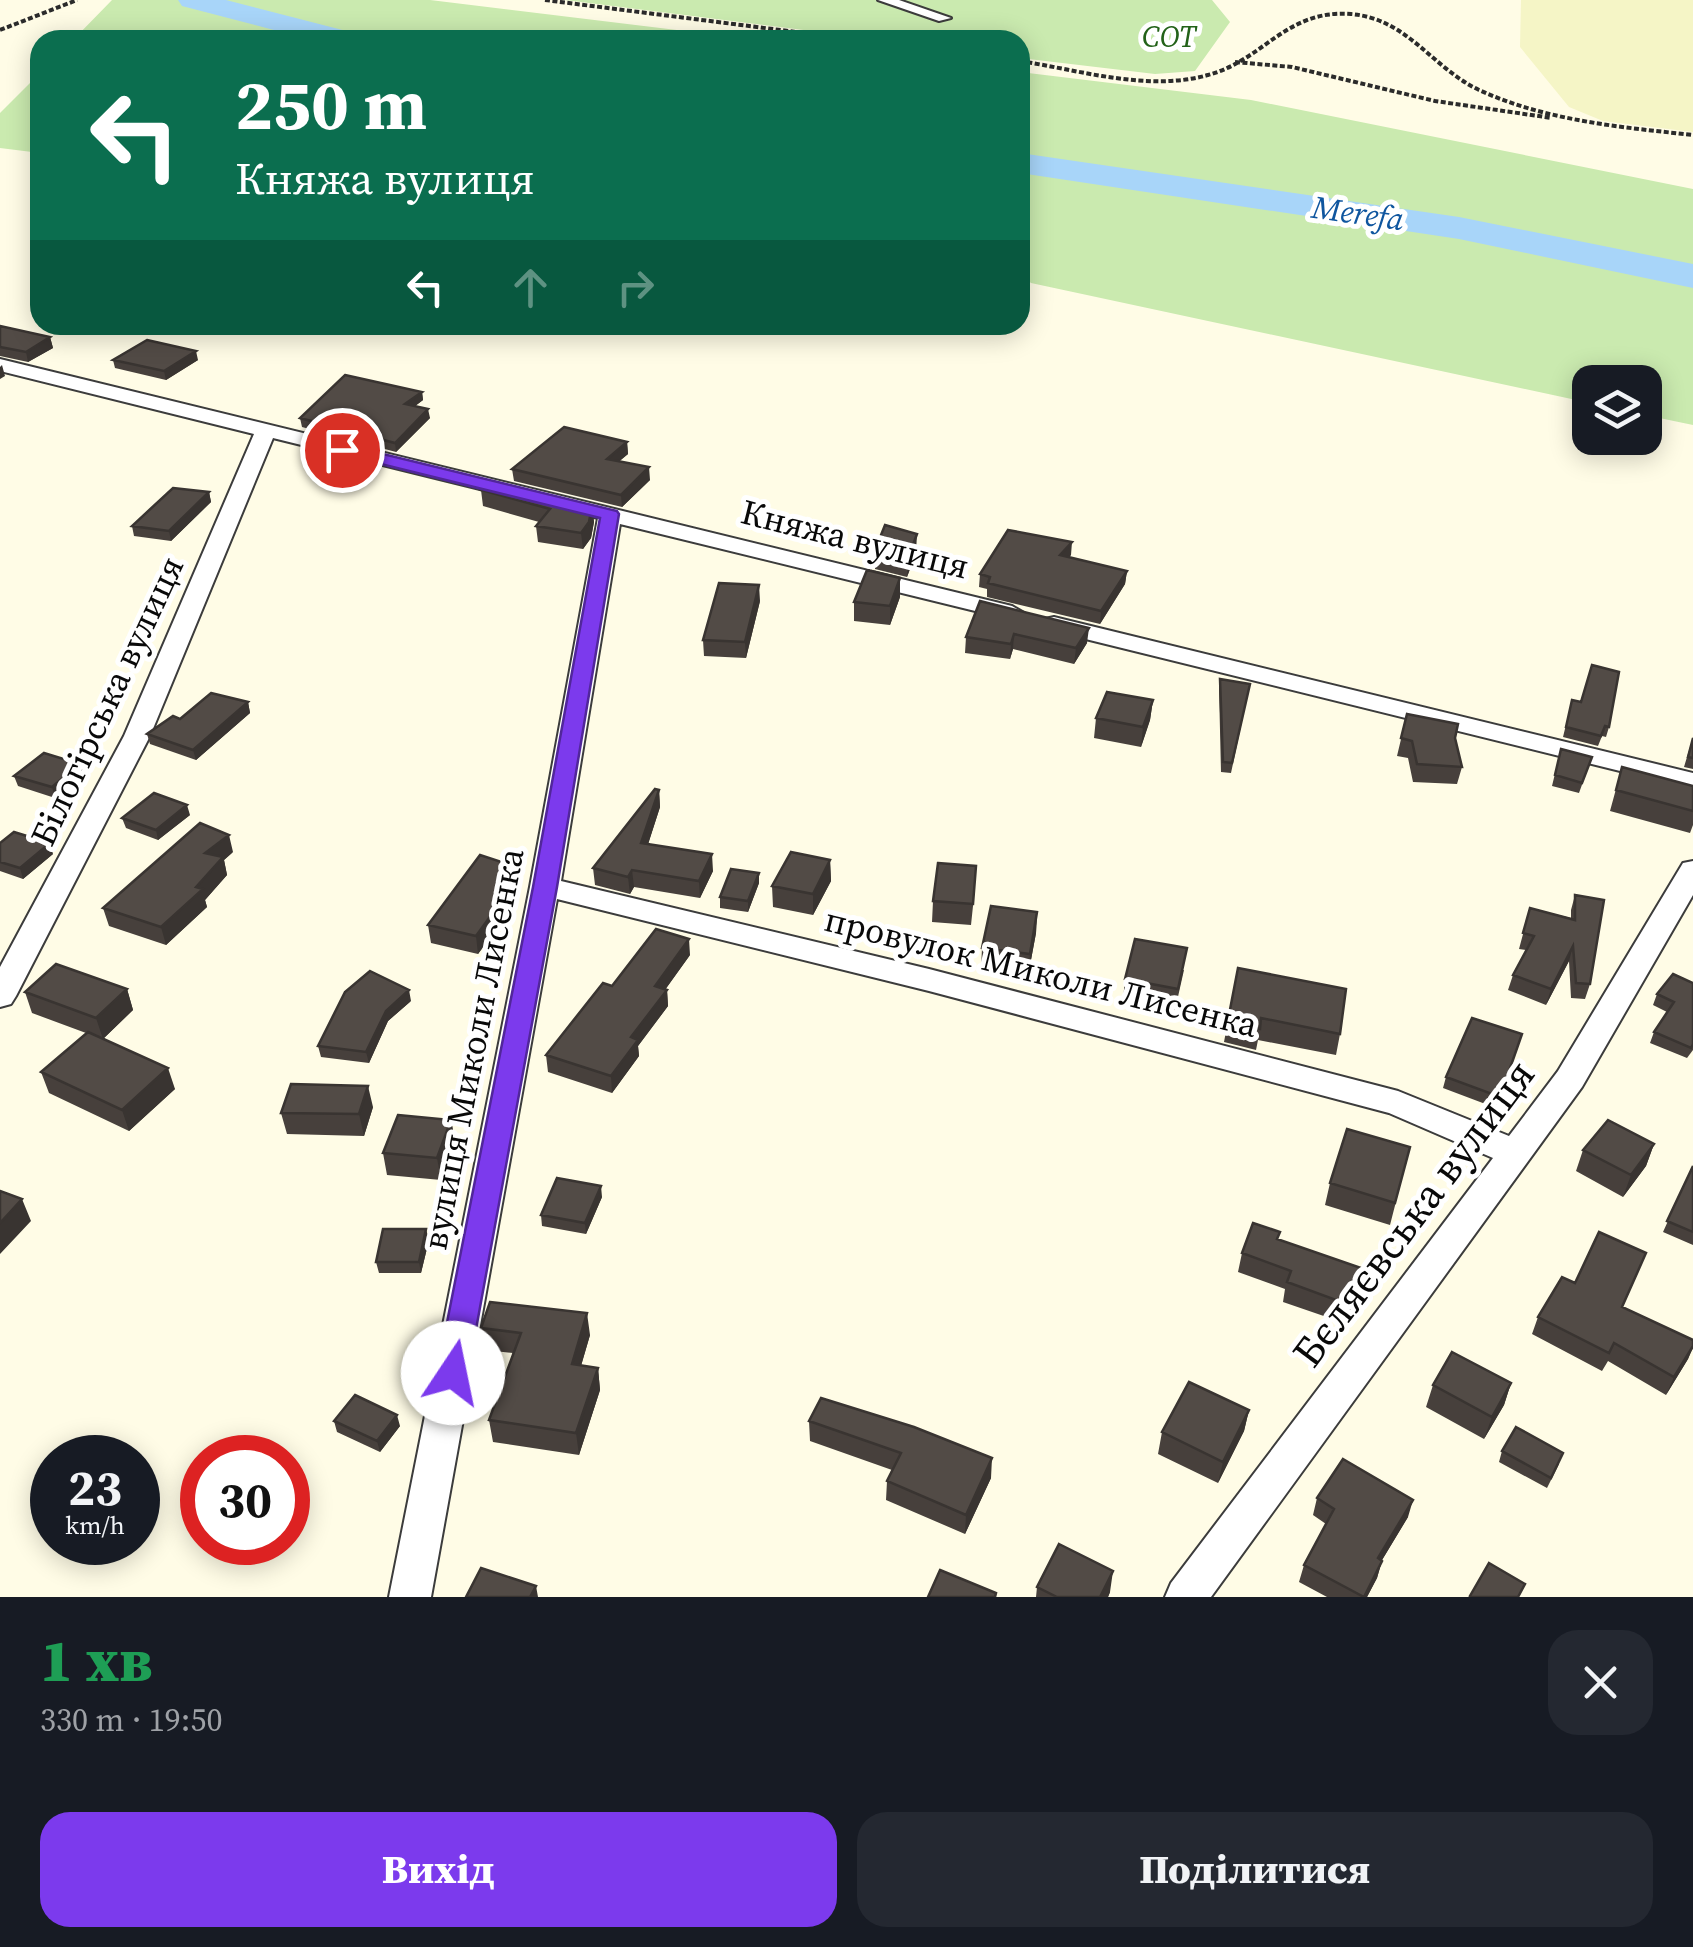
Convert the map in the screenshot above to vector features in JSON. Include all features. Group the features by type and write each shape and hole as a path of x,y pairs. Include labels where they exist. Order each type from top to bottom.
{"street":[{"path":"885,0 944,18"},
{"name":"Княжа вулиця","path":"0,365 1693,781"},
{"name":"Білогірська вулиця","path":"0,996 137,736 266,431"},
{"name":"вулиця Миколи Лисенка","path":"410,1597 545,887 610,514"},
{"name":"Бєляєвська вулиця","path":"1186,1597 1570,1078 1693,870"},
{"name":"провулок Миколи Лисенка","path":"545,887 929,980 1398,1102 1512,1152"}],"path":[{"path":"0,30 78,0"},
{"path":"545,0 780,30"},
{"path":"1030,62 1178,78 1209,75 1235,62 1290,22 1313,14 1350,14 1388,21 1416,37 1459,78 1508,102 1588,123"},
{"path":"1235,62 1292,67 1435,100 1693,135"}],"green space":[{"path":"112,0 430,0 677,30 83,30"},
{"name":"СОТ","path":"565,0 1212,0 1230,22 1195,71 1155,74 1030,59 1030,30 803,30"},
{"path":"1521,0 1693,0 1693,132 1603,121 1569,107 1520,47"},
{"path":"1030,73 1251,100 1693,189 1693,425 1662,419 1662,365 1572,365 1572,399 1031,283"},
{"path":"30,83 30,152 0,148 0,113"}],"building":[{"path":"0,326 50,337 26,352 0,347"},
{"path":"147,340 196,351 164,371 113,360"},
{"path":"345,375 422,392 405,404 428,409 395,443 300,418"},
{"path":"564,427 627,442 607,459 649,467 621,495 512,469"},
{"path":"343,451 378,459 360,477 322,472"},
{"path":"492,481 592,506 589,522 581,533 536,526 550,509 481,490"},
{"path":"173,488 209,492 169,531 132,526"},
{"path":"885,525 917,534 908,558 875,550"},
{"path":"1008,530 1072,542 1060,555 1127,571 1101,611 988,583 990,577 980,574"},
{"path":"867,570 900,578 890,606 854,602"},
{"path":"719,583 759,585 745,642 703,640"},
{"path":"980,601 1089,628 1076,648 1014,634 1011,644 966,637"},
{"path":"1592,665 1619,672 1609,727 1605,726 1601,736 1566,727 1572,700 1581,702"},
{"path":"1220,679 1250,684 1232,763 1223,762"},
{"path":"1107,692 1153,700 1143,727 1096,718"},
{"path":"211,693 248,702 193,750 147,734 173,716 180,719"},
{"path":"1407,714 1458,724 1455,738 1462,767 1417,764 1412,741 1401,738"},
{"path":"1561,749 1592,757 1582,783 1555,775"},
{"path":"44,753 80,764 52,787 14,776"},
{"path":"1622,767 1693,786 1693,811 1616,790"},
{"path":"655,789 659,790 641,843 712,854 699,881 632,870 628,877 593,868"},
{"path":"154,793 187,805 156,830 122,818"},
{"path":"200,823 229,835 205,853 223,857 196,887 203,889 161,927 103,908"},
{"path":"14,832 50,843 20,868 0,862 0,843"},
{"path":"791,852 830,860 813,894 772,886"},
{"path":"480,855 517,867 513,885 476,936 428,925"},
{"path":"938,863 976,866 973,904 933,901"},
{"path":"731,869 759,873 748,901 720,897"},
{"path":"1575,895 1604,900 1590,984 1576,983 1573,946 1551,989 1513,975 1534,936 1523,933 1530,908 1575,920"},
{"path":"991,906 1037,912 1030,954 982,948"},
{"path":"656,929 689,939 655,986 667,990 631,1037 638,1040 611,1076 546,1055 603,983 612,986"},
{"path":"1135,939 1187,948 1178,989 1125,979"},
{"path":"56,964 127,989 96,1018 25,992"},
{"path":"1238,968 1346,989 1340,1034 1261,1018 1260,1029 1228,1020"},
{"path":"370,971 409,990 386,1011 366,1052 318,1046 345,992"},
{"path":"1673,974 1693,983 1691,1048 1654,1032 1674,1002 1657,994"},
{"path":"1472,1018 1522,1034 1500,1097 1446,1077"},
{"path":"88,1032 168,1068 122,1110 41,1072"},
{"path":"291,1084 368,1086 359,1114 281,1113"},
{"path":"398,1115 451,1120 437,1158 383,1153"},
{"path":"1608,1120 1654,1144 1631,1175 1583,1150"},
{"path":"1347,1129 1410,1147 1395,1203 1330,1183"},
{"path":"1693,1166 1693,1232 1667,1221"},
{"path":"557,1178 601,1186 585,1223 541,1215"},
{"path":"0,1191 22,1199 0,1223"},
{"path":"1253,1223 1280,1232 1277,1239 1364,1269 1352,1306 1287,1282 1291,1271 1242,1253"},
{"path":"383,1229 426,1229 419,1262 376,1262"},
{"path":"1599,1232 1646,1253 1622,1307 1693,1340 1674,1377 1614,1343 1609,1353 1538,1317 1562,1277 1575,1283"},
{"path":"490,1302 587,1313 572,1364 598,1368 576,1433 489,1420 521,1333 481,1328"},
{"path":"1452,1352 1511,1383 1492,1417 1433,1385"},
{"path":"1189,1382 1249,1410 1223,1462 1162,1432"},
{"path":"355,1395 397,1415 377,1441 334,1421"},
{"path":"821,1398 914,1427 992,1458 966,1515 887,1481 901,1453 809,1421"},
{"path":"1516,1427 1563,1453 1551,1478 1502,1451"},
{"path":"1343,1459 1413,1500 1378,1558 1382,1561 1364,1597 1304,1565 1334,1509 1317,1498"},
{"path":"1059,1544 1113,1571 1100,1597 1057,1597 1037,1587"},
{"path":"1489,1563 1525,1584 1518,1597 1470,1596"},
{"path":"481,1568 536,1586 530,1597 466,1597"},
{"path":"940,1570 996,1593 995,1597 928,1597"}],"waterway":[{"name":"Merefa","path":"192,0 308,30"},
{"name":"Merefa","path":"1030,164 1459,228 1693,276"}],"route":[{"path":"342,450 610,514 545,887 453,1373"}]}
